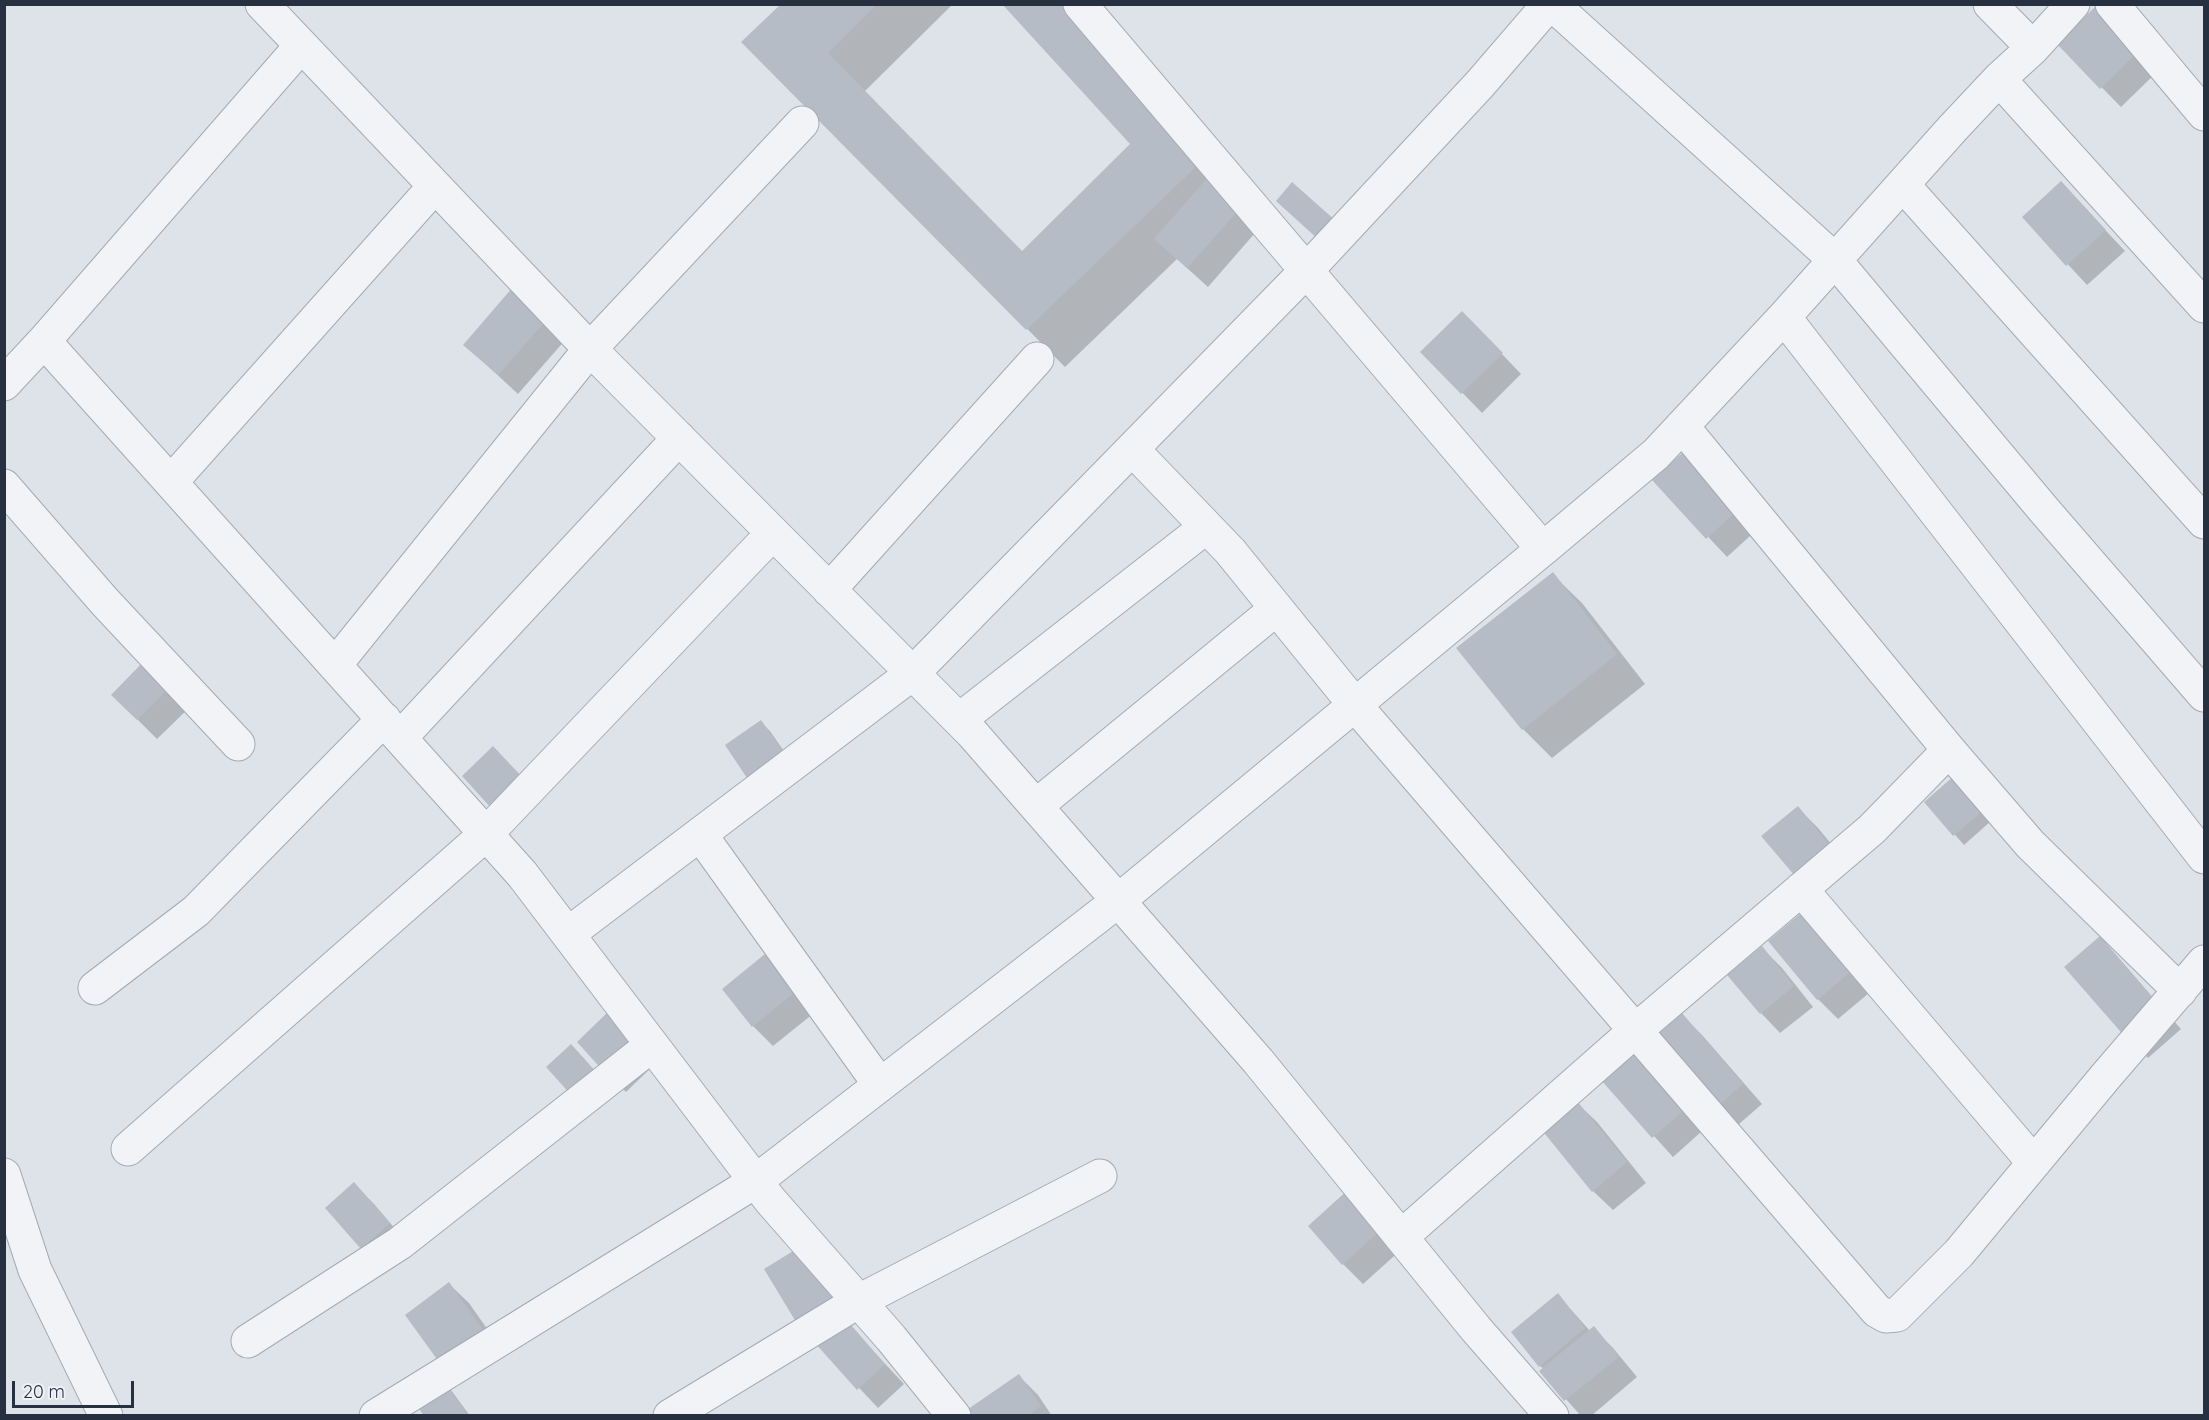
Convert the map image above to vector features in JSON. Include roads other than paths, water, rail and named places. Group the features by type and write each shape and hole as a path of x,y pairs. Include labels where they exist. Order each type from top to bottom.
{"street":[{"path":"262,4 590,349 959,720 1258,1061 1476,1329 1552,1416"},
{"path":"1080,4 1543,549"},
{"path":"568,934 913,673 1306,271 1480,84 1550,4 1834,258 2044,510 2205,695"},
{"path":"1990,4 2033,48"},
{"path":"376,1416 756,1181 1118,900 1543,549 1656,454 1784,317 1834,258 1999,79 2033,48 2073,4"},
{"path":"2112,4 2205,114"},
{"path":"4,384 301,46"},
{"path":"1999,79 2205,306"},
{"path":"335,665 590,349 802,123"},
{"path":"1903,185 2205,522"},
{"path":"171,482 435,186"},
{"path":"1784,317 2205,857"},
{"path":"44,341 522,874 756,1181 891,1338 954,1416"},
{"path":"829,590 1037,359"},
{"path":"1682,426 1949,750 2030,844 2180,991"},
{"path":"95,988 196,911 392,729 679,438"},
{"path":"1132,449 1230,551 1354,705 1877,1311 1886,1316 1897,1315 1959,1253 2205,962"},
{"path":"4,486 105,602 238,744"},
{"path":"959,720 1206,527"},
{"path":"128,1149 486,834 772,534"},
{"path":"1036,806 1276,609"},
{"path":"1401,1237 1636,1030 1872,829 1949,750"},
{"path":"700,834 880,1085"},
{"path":"1801,890 2034,1163"},
{"path":"248,1341 400,1243 652,1045"},
{"path":"4,1175 11,1228 35,1270 106,1416"},
{"path":"670,1416 859,1301 1100,1176"}]}
